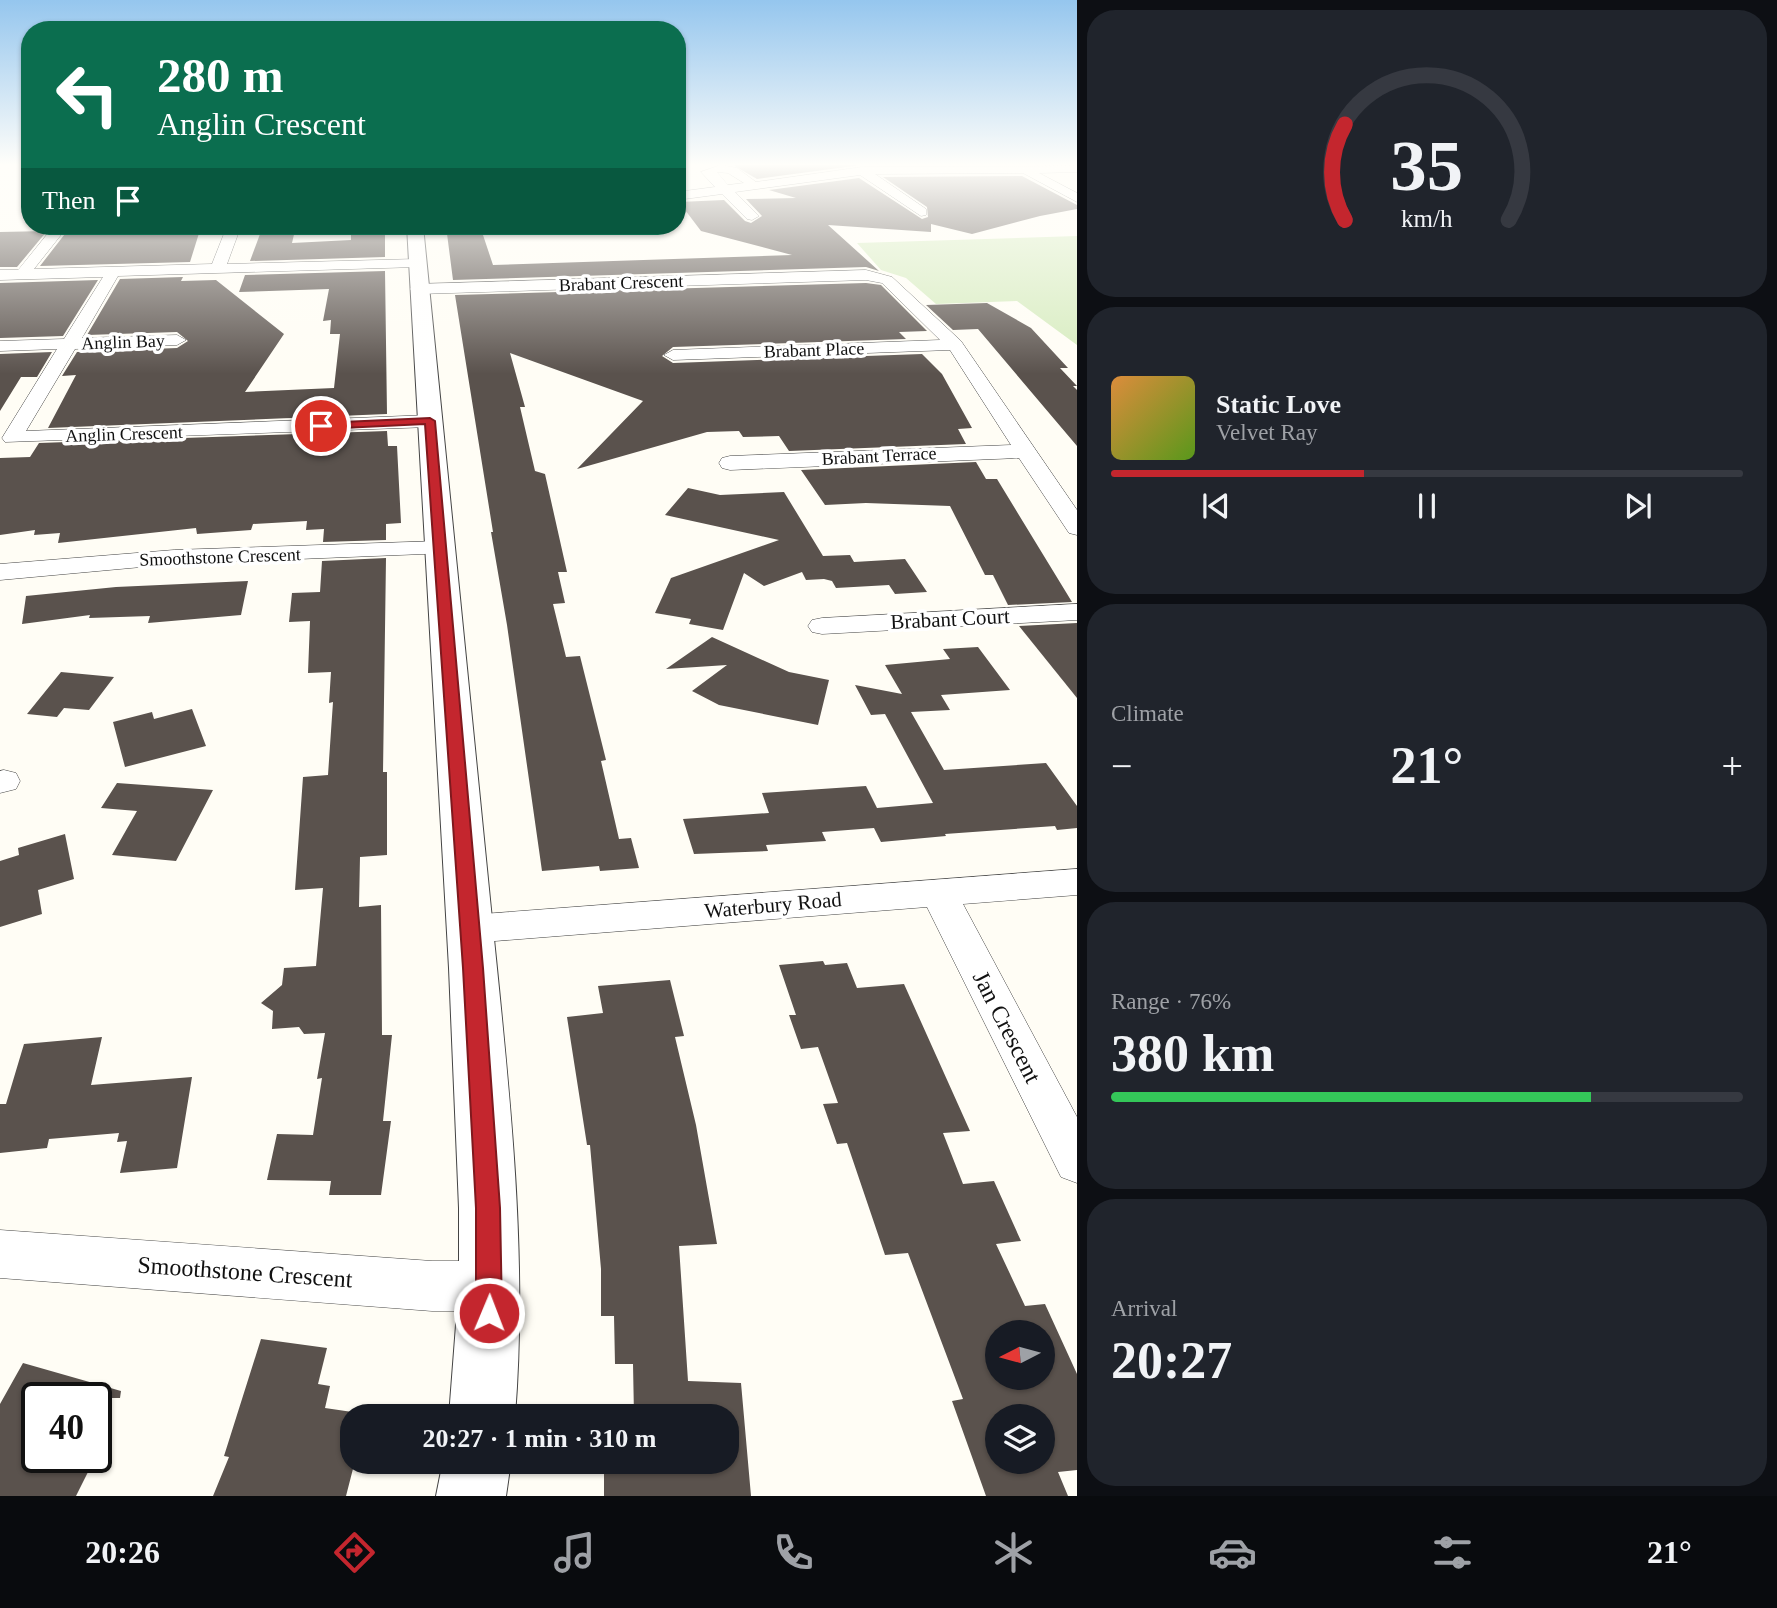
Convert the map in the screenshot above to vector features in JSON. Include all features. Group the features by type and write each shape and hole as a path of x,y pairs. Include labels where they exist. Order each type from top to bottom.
{"street":[{"path":"22,275 54,235"},
{"path":"218,268 231,235"},
{"path":"416,235 470,929 488,1208 490,1286 483,1404"},
{"name":"Brabant Crescent","path":"0,275 218,268 418,276 875,276 887,280 955,345 1077,528"},
{"name":"Anglin Crescent","path":"6,439 113,272"},
{"name":"Anglin Bay","path":"0,346 177,340"},
{"name":"Brabant Place","path":"673,355 955,345"},
{"name":"Anglin Crescent","path":"6,439 430,421"},
{"name":"Brabant Terrace","path":"730,463 1027,451"},
{"name":"Smoothstone Crescent","path":"0,572 174,557 440,548"},
{"name":"Brabant Court","path":"822,625 1077,612"},
{"name":"Waterbury Road","path":"470,929 1077,882"},
{"name":"Jan Crescent","path":"937,892 1077,1161"},
{"name":"Smoothstone Crescent","path":"0,1254 432,1286 490,1286"},
{"path":"471,1496 475,1474"}],"green space":[{"path":"1077,236 1077,345 1017,301 936,304 906,278 881,270 857,243"}],"building":[{"path":"0,235 44,235 17,267 0,267"},
{"path":"64,235 198,235 190,262 40,266"},
{"path":"260,235 294,235 292,243 351,240 351,235 385,235 385,257 250,261"},
{"path":"447,235 483,235 493,265 792,255 715,235 839,235 879,271 866,267 453,280"},
{"path":"385,271 387,414 48,428 76,375 62,376 77,352 177,348 188,341 177,332 87,335 120,279 183,277 181,281 216,280 284,334 245,392 334,388 340,334 330,334 331,320 323,321 329,289 239,292 245,275"},
{"path":"98,280 63,336 0,338 0,283"},
{"path":"866,283 881,285 927,331 899,332 906,339 673,347 662,356 673,363 922,354 942,374 972,428 958,429 966,444 789,451 779,436 743,437 739,431 707,432 577,469 643,401 510,353 525,407 520,407 535,471 545,474 567,572 558,572 565,603 553,604 566,657 580,656 606,760 601,761 619,839 631,838 639,868 600,871 599,866 542,871 493,532 455,295"},
{"path":"987,303 1031,328 1068,368 1060,368 1077,386 1073,386 1077,390 1077,446 978,329 953,330 926,305"},
{"path":"52,352 37,377 21,377 0,411 0,354"},
{"path":"387,431 388,446 397,446 401,523 386,524 386,540 323,542 324,529 306,530 307,521 253,524 251,530 197,534 196,528 58,543 60,533 34,535 35,530 0,535 0,458 30,457 39,443"},
{"path":"976,462 986,479 997,479 1072,602 1008,605 993,575 985,575 950,506 866,503 825,505 801,470"},
{"path":"688,488 720,495 784,492 823,556 850,555 854,562 905,559 927,592 895,594 889,585 836,588 832,581 806,580 802,572 764,586 744,573 723,630 689,624 691,619 655,613 671,578 779,540 665,515"},
{"path":"386,558 383,772 387,772 387,855 360,857 359,907 381,905 382,1035 392,1035 383,1121 391,1121 381,1195 329,1195 331,1181 267,1180 277,1134 313,1135 322,1078 317,1079 325,1033 304,1034 299,1027 272,1029 273,1011 261,1003 282,985 284,968 316,966 323,888 295,890 303,777 328,775 333,702 329,703 331,672 308,673 310,621 289,622 292,593 320,592 322,561"},
{"path":"248,581 241,615 148,623 150,616 89,618 90,615 22,624 26,596 116,587"},
{"path":"1077,623 1077,698 1019,626"},
{"path":"712,637 789,672 829,680 818,725 719,705 692,691 727,665 666,669"},
{"path":"978,647 1010,690 941,695 950,710 911,712 944,770 1046,763 1077,806 1077,828 1057,830 1055,826 945,834 946,836 881,842 874,828 822,832 826,841 766,845 768,851 694,854 683,819 769,813 762,793 866,786 877,808 933,803 885,714 871,715 855,685 902,694 885,665 950,659 943,649"},
{"path":"61,672 114,677 89,710 64,708 57,717 27,714"},
{"path":"192,709 206,746 125,767 113,722 152,712 154,719"},
{"path":"117,783 213,790 176,861 112,855 137,811 101,808"},
{"path":"65,834 74,879 38,890 42,914 0,927 0,861 19,855 18,848"},
{"path":"823,961 825,965 847,963 857,988 904,984 970,1131 943,1133 963,1184 994,1181 1021,1241 996,1244 1025,1306 1045,1304 1052,1320 985,1320 985,1390 1055,1390 1055,1326 1077,1374 1077,1470 1058,1472 1068,1496 986,1496 952,1401 963,1399 908,1253 885,1255 847,1143 837,1144 823,1104 838,1103 818,1047 801,1049 789,1015 796,1015 779,965"},
{"path":"670,980 684,1036 675,1037 696,1125 717,1244 679,1246 688,1381 741,1383 751,1496 604,1496 604,1474 739,1474 739,1404 634,1404 633,1364 615,1364 614,1316 601,1316 601,1269 590,1145 587,1145 567,1017 603,1013 598,986"},
{"path":"102,1037 91,1085 192,1077 177,1168 120,1173 127,1141 117,1142 119,1133 49,1139 47,1148 0,1153 0,1104 6,1104 24,1044"},
{"path":"261,1339 327,1348 318,1384 330,1386 325,1408 340,1410 340,1474 352,1474 346,1496 213,1496 229,1457 224,1456"},
{"path":"23,1363 90,1382 21,1382 21,1473 88,1473 76,1496 0,1496 0,1404"},
{"path":"112,1388 121,1391 120,1398 112,1398"}],"route":[{"path":"321,426 430,421 473,968 488,1208 489,1313"}]}
